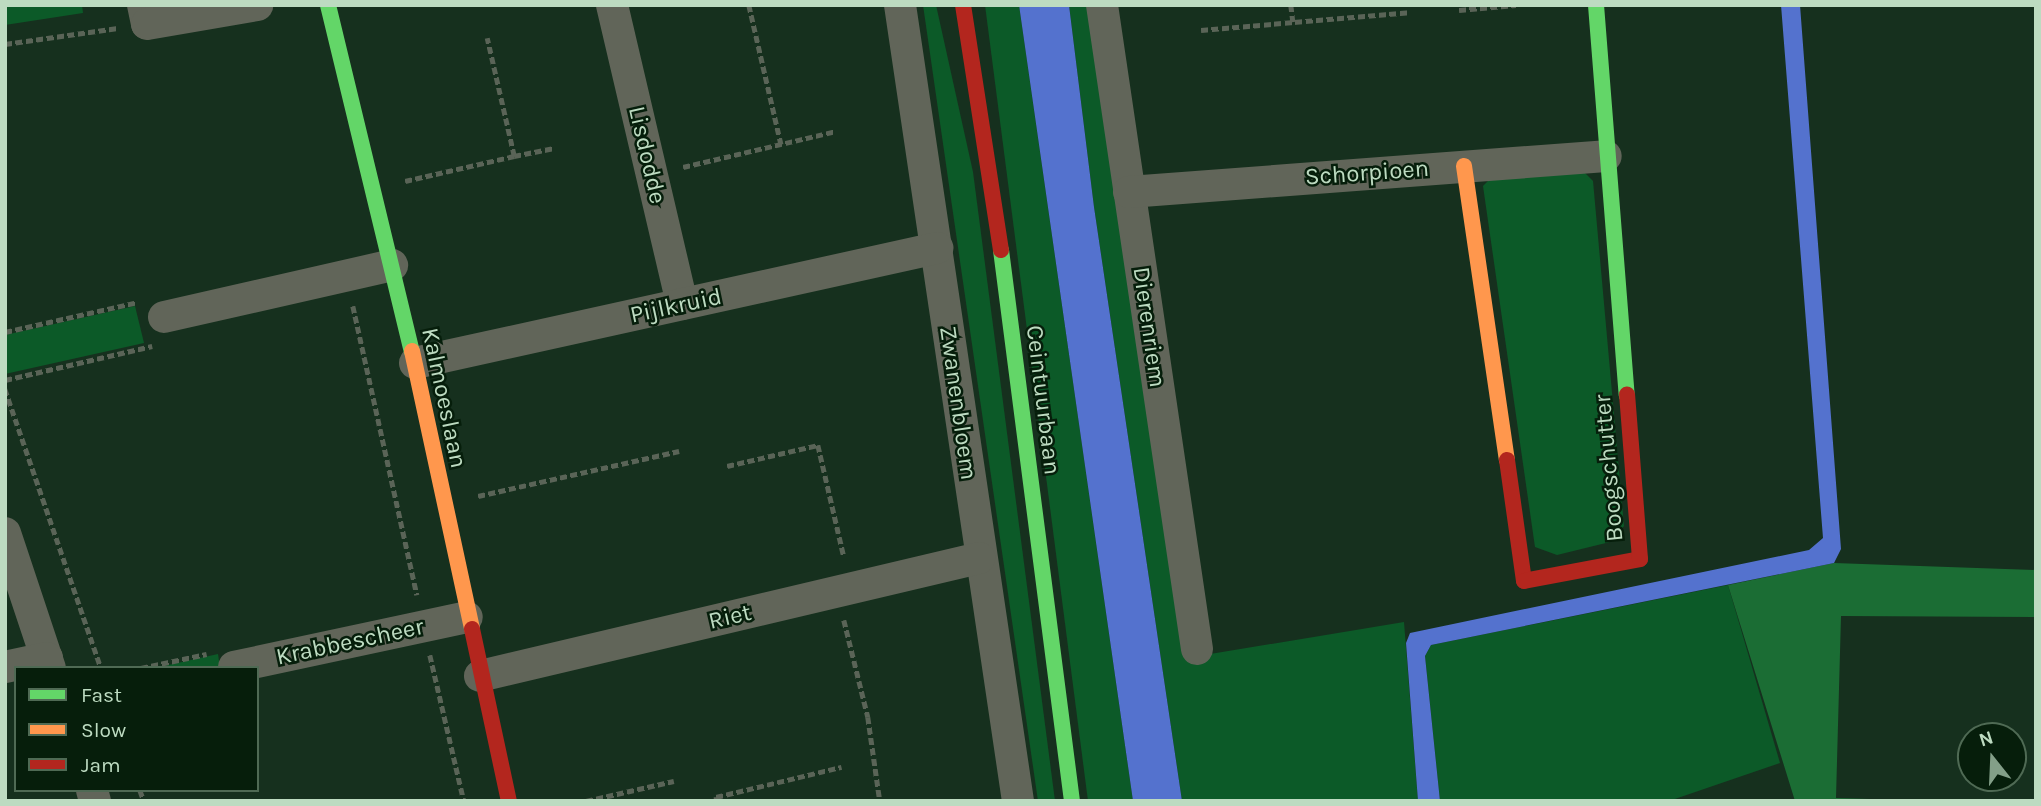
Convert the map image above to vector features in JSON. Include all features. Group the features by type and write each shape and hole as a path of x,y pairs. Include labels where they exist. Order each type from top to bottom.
{"street":[{"path":"145,15 257,5"},
{"name":"Kalmoeslaan","path":"328,5 415,363 467,617 509,801"},
{"name":"Lisdodde","path":"612,5 682,304"},
{"name":"Zwanenbloem","path":"900,5 937,248 979,558 1017,801"},
{"name":"Ceintuurbaan","path":"963,5 996,217 1072,801"},
{"name":"Dierenriem","path":"1102,5 1197,649"},
{"name":"Boogschutter","path":"1464,166 1524,581 1640,559 1606,156 1597,5"},
{"name":"Schorpioen","path":"1129,192 1606,156"},
{"name":"Pijlkruid","path":"415,363 937,248"},
{"path":"164,317 392,265"},
{"path":"5,533 49,663 16,666"},
{"name":"Riet","path":"480,676 979,558"},
{"name":"Krabbescheer","path":"239,666 467,617"}],"path":[{"path":"749,5 781,144"},
{"path":"1291,5 1293,22"},
{"path":"1459,10 1516,5"},
{"path":"1201,30 1409,12"},
{"path":"5,44 145,15"},
{"path":"487,38 514,156"},
{"path":"652,174 836,131"},
{"path":"373,189 554,148"},
{"path":"346,274 464,801"},
{"path":"5,332 150,299 164,317 157,344 5,380"},
{"path":"5,389 101,666"},
{"path":"727,466 818,445 868,717 880,801"},
{"path":"443,504 679,451"},
{"path":"150,666 229,649 234,666"},
{"path":"716,801 716,797 841,767"},
{"path":"586,801 674,781"}],"green space":[{"path":"5,5 82,5 83,13 5,25"},
{"path":"923,5 936,5 973,172 1055,801 1038,801"},
{"path":"985,5 1019,5 1133,801 1088,801"},
{"path":"1069,5 1090,5 1186,658 1404,622 1418,801 1182,801 1094,207"},
{"path":"1584,172 1593,181 1624,526 1610,542 1557,555 1535,547 1483,186 1492,177"},
{"path":"135,306 144,343 5,374 5,335"},
{"path":"1834,563 2036,570 2036,617 1841,616 1836,798 1938,801 1795,801 1728,585"},
{"path":"1728,585 1780,763 1669,801 1440,801 1425,656 1431,645"},
{"path":"218,654 220,666 164,666"}],"water":[{"path":"1019,5 1069,5 1094,207 1182,801 1133,801"},
{"path":"1781,5 1800,5 1841,549 1834,563 1431,645 1425,656 1440,801 1418,801 1406,643 1410,633 1809,550 1823,538"}],"traffic: fast":[{"path":"328,5 412,351"},
{"path":"1596,5 1627,395"},
{"path":"1001,250 1072,801"}],"traffic: slow":[{"path":"1464,166 1507,460"},
{"path":"412,351 472,629"}],"traffic: jam":[{"path":"963,5 1001,250"},
{"path":"1507,460 1524,581 1640,559 1627,395"},
{"path":"472,629 509,801"}]}
